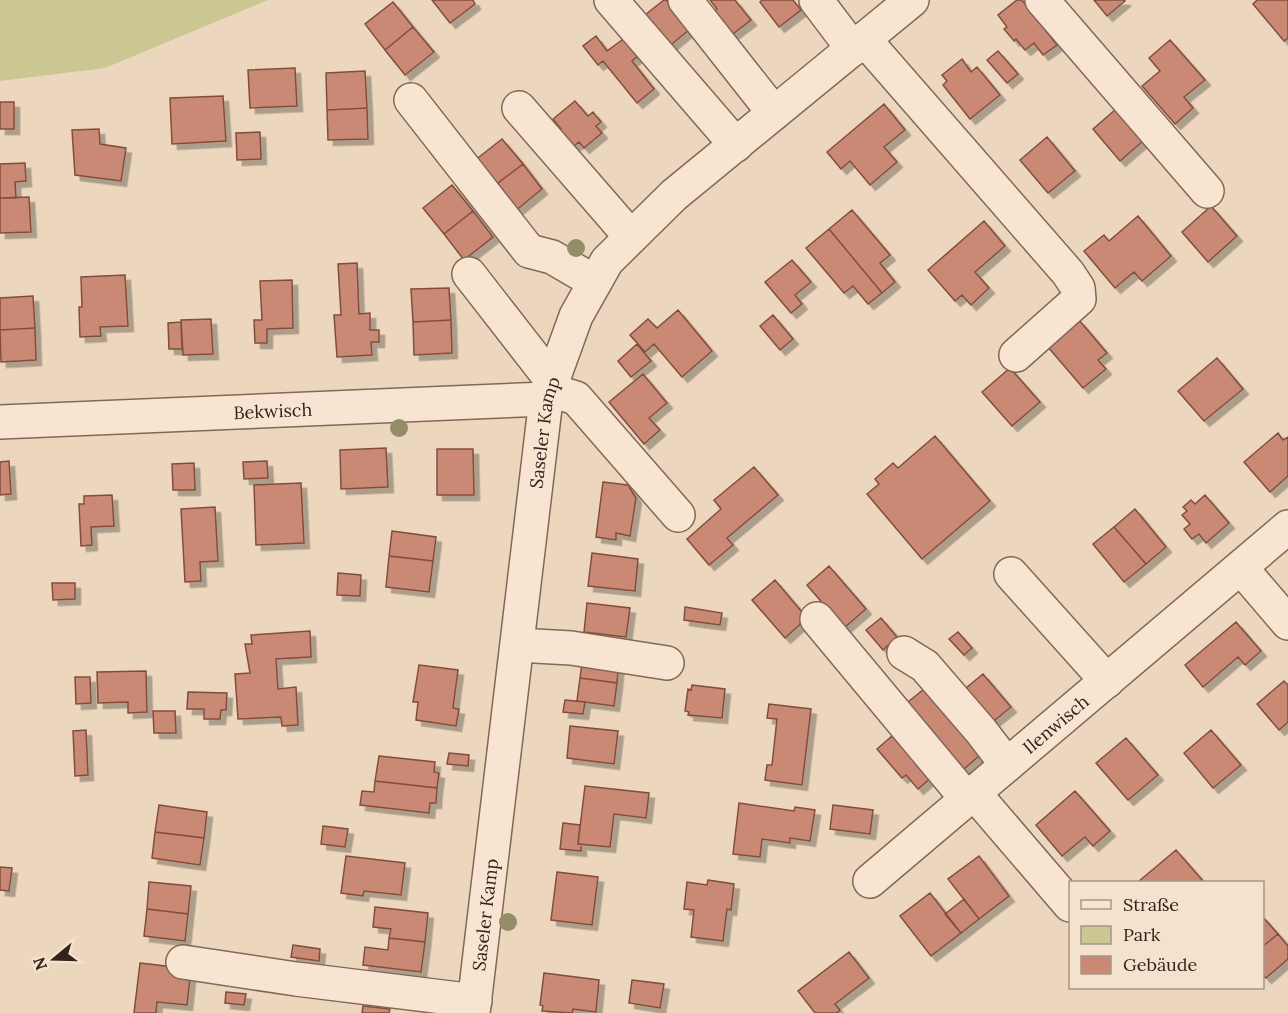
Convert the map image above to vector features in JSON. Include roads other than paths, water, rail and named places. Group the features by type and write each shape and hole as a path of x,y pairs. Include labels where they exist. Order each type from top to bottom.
{"street":[{"path":"611,0 736,145"},
{"path":"685,0 774,113"},
{"path":"816,0 1068,273 1078,288 1078,299 1016,355"},
{"name":"Saseler Kamp","path":"474,1007 550,390 576,316 607,261 674,195 912,0"},
{"path":"1042,0 1207,191"},
{"path":"1065,0 1113,58"},
{"path":"411,100 529,251 552,257 595,282"},
{"path":"519,108 631,237"},
{"path":"469,274 550,390 576,398 678,515"},
{"name":"Bekwisch","path":"0,422 550,390"},
{"name":"Ilenwisch","path":"870,880 1288,527"},
{"path":"1241,568 1288,623"},
{"path":"1011,574 1107,681"},
{"path":"817,619 971,796 1069,903"},
{"path":"517,645 571,648 667,663"},
{"path":"904,653 925,666 1008,765"},
{"path":"183,962 474,1007"}]}
